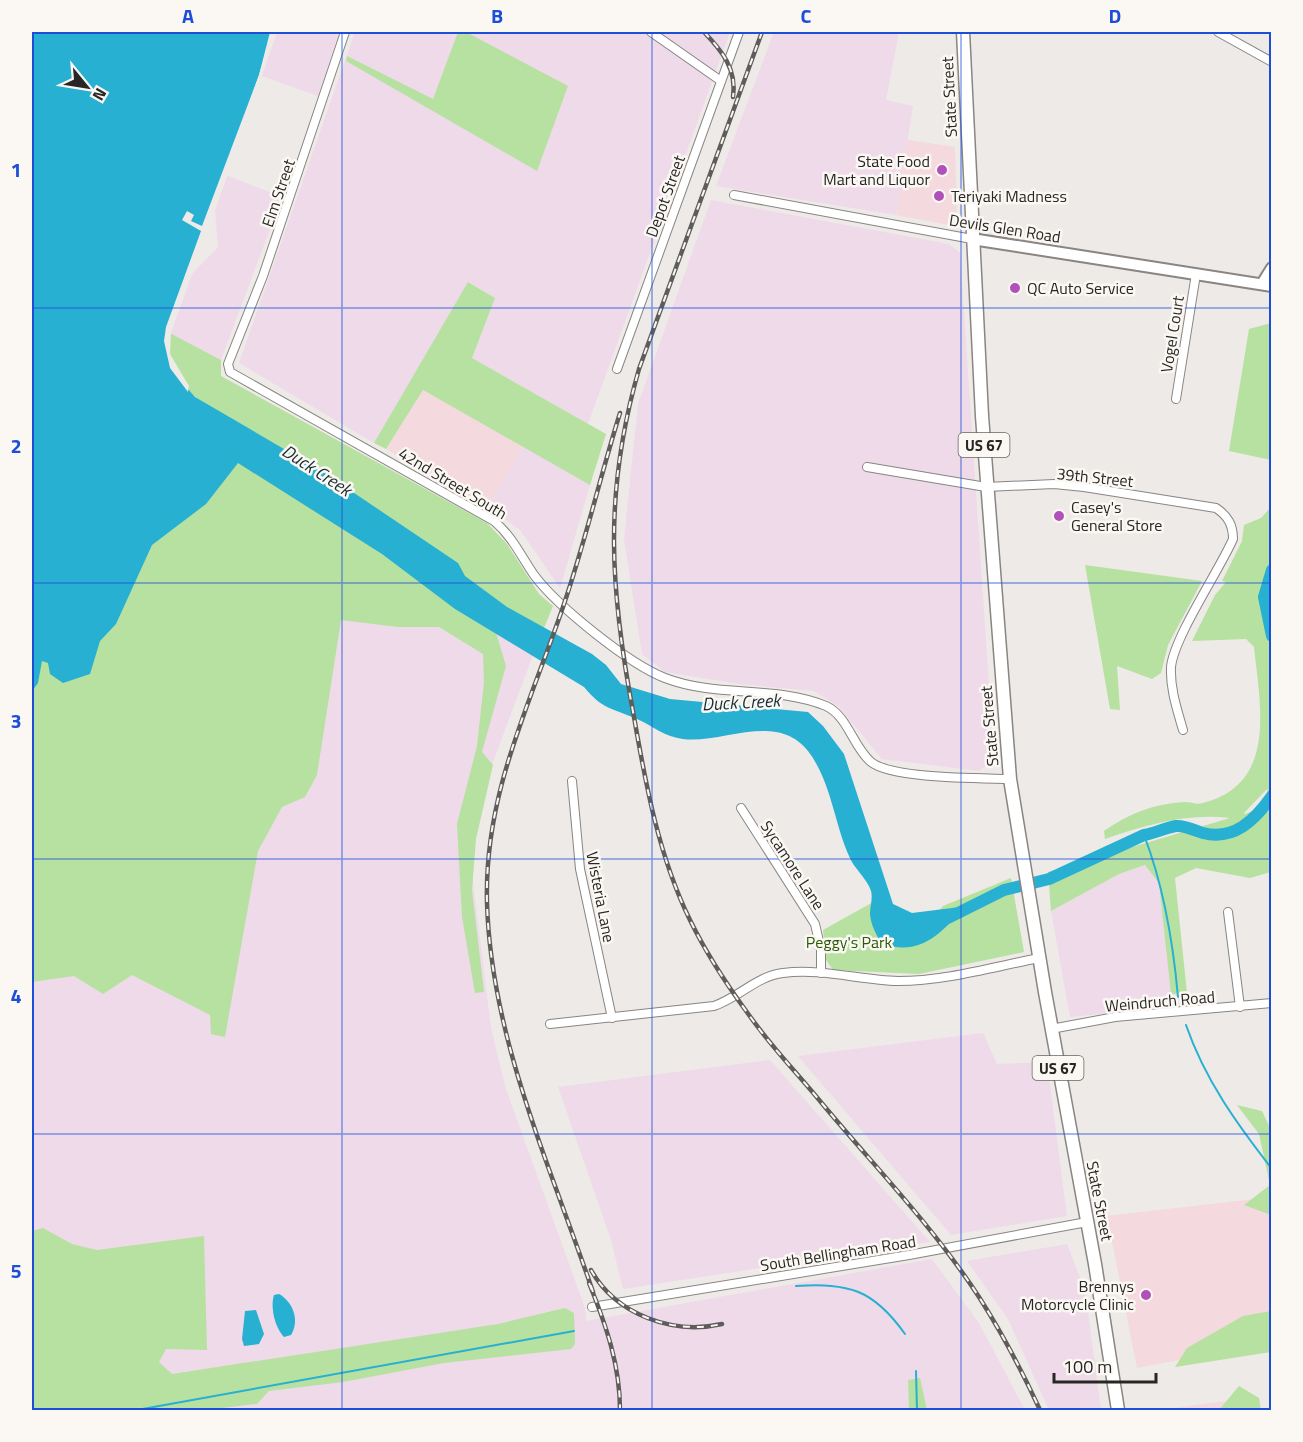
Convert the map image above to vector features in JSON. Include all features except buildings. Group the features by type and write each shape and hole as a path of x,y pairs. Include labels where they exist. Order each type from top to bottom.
{"main road":[{"name":"State Street","path":"963,32 986,488 1010,779 1031,914 1087,1222 1118,1410"},
{"name":"Devils Glen Road","path":"972,239 1267,285"},
{"path":"1267,285 1272,268"}],"street":[{"name":"Elm Street","path":"230,360 263,276 345,32"},
{"path":"651,32 721,81"},
{"name":"Depot Street","path":"617,369 739,32"},
{"path":"1218,32 1272,63"},
{"name":"Devils Glen Road","path":"734,195 972,239"},
{"name":"Vogel Court","path":"1176,399 1196,274"},
{"name":"42nd Street South","path":"230,360 230,372 494,521 506,531 535,576 564,606 646,670 667,679 705,689 772,694 811,700 830,708 871,762 887,770 946,777 1010,779"},
{"name":"39th Street","path":"867,466 986,488 1054,484 1084,487 1216,508 1225,513 1233,529 1233,539 1179,642 1171,665 1171,688 1183,730"},
{"name":"Wisteria Lane","path":"572,781 580,868 612,1018"},
{"name":"Sycamore Lane","path":"741,808 815,924 820,941 821,974"},
{"path":"1228,912 1240,1007"},
{"path":"550,1024 714,1006 732,999 756,982 782,973 897,981 923,980 1039,958"},
{"name":"Weindruch Road","path":"1051,1029 1115,1017 1272,1003"},
{"name":"South Bellingham Road","path":"592,1307 909,1255 1087,1222"}],"shaded area":[{"path":"274,32 339,32 318,96 259,75"},
{"path":"355,32 730,32 588,424 472,358 495,298 469,282 374,443 239,363"},
{"path":"774,32 899,32 886,100 913,106 896,215 716,186"},
{"path":"908,140 955,147 957,220 949,225 896,215"},
{"path":"223,174 282,197 221,360 168,332 211,223"},
{"path":"711,200 949,244 960,253 994,760 979,771 882,759 839,707 814,691 739,684 665,672 642,654 624,539 638,404"},
{"path":"423,390 524,445 488,507 386,449"},
{"path":"524,445 590,485 560,588 520,530 488,507"},
{"path":"238,463 535,650 485,783 471,866 491,1028 506,1089 585,1308 586,1321 932,1259 979,1323 1025,1410 32,1410 32,691"},
{"path":"1164,859 1182,1006 1070,1017 1051,911 1119,874"},
{"path":"983,1033 997,1064 1047,1062 1067,1216 951,1235 798,1056"},
{"path":"770,1060 930,1242 623,1289 611,1240 558,1087"},
{"path":"1271,1197 1271,1329 1252,1346 1137,1368 1107,1216"},
{"path":"1067,1244 1085,1290 1101,1410 1049,1410 1008,1319 967,1261"},
{"path":"1248,1398 1249,1410 1159,1410"}],"green space":[{"path":"458,32 466,32 568,86 537,171 346,61 347,56 433,99"},
{"path":"468,282 495,298 472,358 606,434 590,485 423,390 386,449 374,443"},
{"path":"1272,323 1271,460 1229,451 1249,329"},
{"path":"168,332 221,360 221,376 487,523 507,544 539,594 553,606 535,650 380,553 495,629 506,666 482,752 493,765 476,839 472,890 484,992 475,993 462,917 457,824 477,746 484,682 483,654 439,627 398,627 341,620 317,775 305,797 282,807 258,851 225,1037 211,1034 210,1015 132,975 103,994 74,976 32,982 32,646 259,435 204,404 181,383 168,356"},
{"path":"1271,507 1271,872 1250,878 1196,868 1175,878 1187,993 1171,994 1159,883 1145,865 1119,874 1051,911 1048,872 1230,818 1198,817 1166,821 1105,839 1104,831 1142,810 1174,803 1201,804 1227,793 1243,779 1254,761 1259,740 1260,717 1254,647 1246,639 1192,641 1215,595 1226,582 1222,581 1242,541 1244,525 1261,518","holes":["1267,789 1269,807 1244,814"]},
{"path":"1085,565 1202,581 1168,645 1161,673 1152,679 1117,666 1120,710 1110,709"},
{"name":"Peggy's Park","path":"1011,878 1024,952 919,974 833,970 826,960 823,930 875,901 921,931 943,906"},
{"path":"1237,1105 1262,1111 1271,1130 1271,1215 1244,1205 1270,1185 1259,1134"},
{"path":"43,1228 72,1244 97,1250 204,1236 207,1350 166,1349 159,1362 172,1374 498,1324 565,1308 574,1313 575,1344 571,1349 444,1363 343,1382 269,1391 257,1404 205,1410 32,1410 32,1231"},
{"path":"1271,1311 1271,1352 1175,1367 1187,1348 1243,1316"},
{"path":"920,1378 927,1410 909,1410 908,1380"},
{"path":"1239,1386 1259,1398 1261,1410 1219,1410"}],"water":[{"path":"32,32 274,32 271,33 259,75 168,332 171,360 182,382 195,397 320,470 458,563 465,576 507,607 592,654 606,665 621,684 670,699 808,712 823,726 844,754 893,904 912,913 960,907 961,911 953,920 936,936 916,946 894,947 881,943 871,918 872,896 869,886 849,856 827,788 816,763 808,751 795,739 781,733 765,731 683,739 665,734 637,719 608,708 584,687 455,609 382,554 238,463 206,504 152,545 116,624 100,641 90,674 63,683 50,674 48,663 42,661 38,683 32,691"},
{"path":"279,1294 288,1302 295,1318 291,1335 284,1337 278,1328 273,1311 274,1295"},
{"path":"256,1310 264,1334 259,1344 244,1346 242,1339 245,1311"}],"pier":[{"path":"270,32 277,32 215,211 218,247 192,274 171,333 170,354 189,386 188,392 170,368 164,341 166,327 201,231 182,220 187,211 194,215 191,221 202,226 259,75"}],"waterway":[{"name":"Duck Creek","path":"1272,570 1264,597 1272,636"},
{"name":"Duck Creek","path":"948,918 1004,890 1049,879 1144,835 1176,826 1214,835 1234,831 1251,820 1272,796"},
{"path":"1144,835 1167,914 1178,997"},
{"path":"1186,1025 1212,1083 1246,1135 1272,1169"},
{"path":"796,1286 831,1286 858,1292 882,1307 905,1334"},
{"path":"137,1410 574,1331"},
{"path":"916,1371 917,1410"}],"railway":[{"path":"704,32 727,61 733,78 733,97"},
{"path":"762,32 639,369 627,415 620,458 615,501 616,584 626,671 643,769 662,846 679,896 717,969 766,1037 942,1245 979,1297 1004,1338 1040,1410"},
{"path":"593,1292 525,1100 499,1003 491,953 487,903 488,863 493,825 511,752 571,583 620,413"},
{"path":"591,1270 615,1299 648,1318 684,1327 722,1324"},
{"path":"589,1283 615,1361 620,1410"}],"place":[{"name":"State Food Mart and Liquor","path":"942,170"},
{"name":"Teriyaki Madness","path":"939,196"},
{"name":"QC Auto Service","path":"1015,288"},
{"name":"Casey's General Store","path":"1059,516"},
{"name":"Brennys Motorcycle Clinic","path":"1146,1295"}]}
